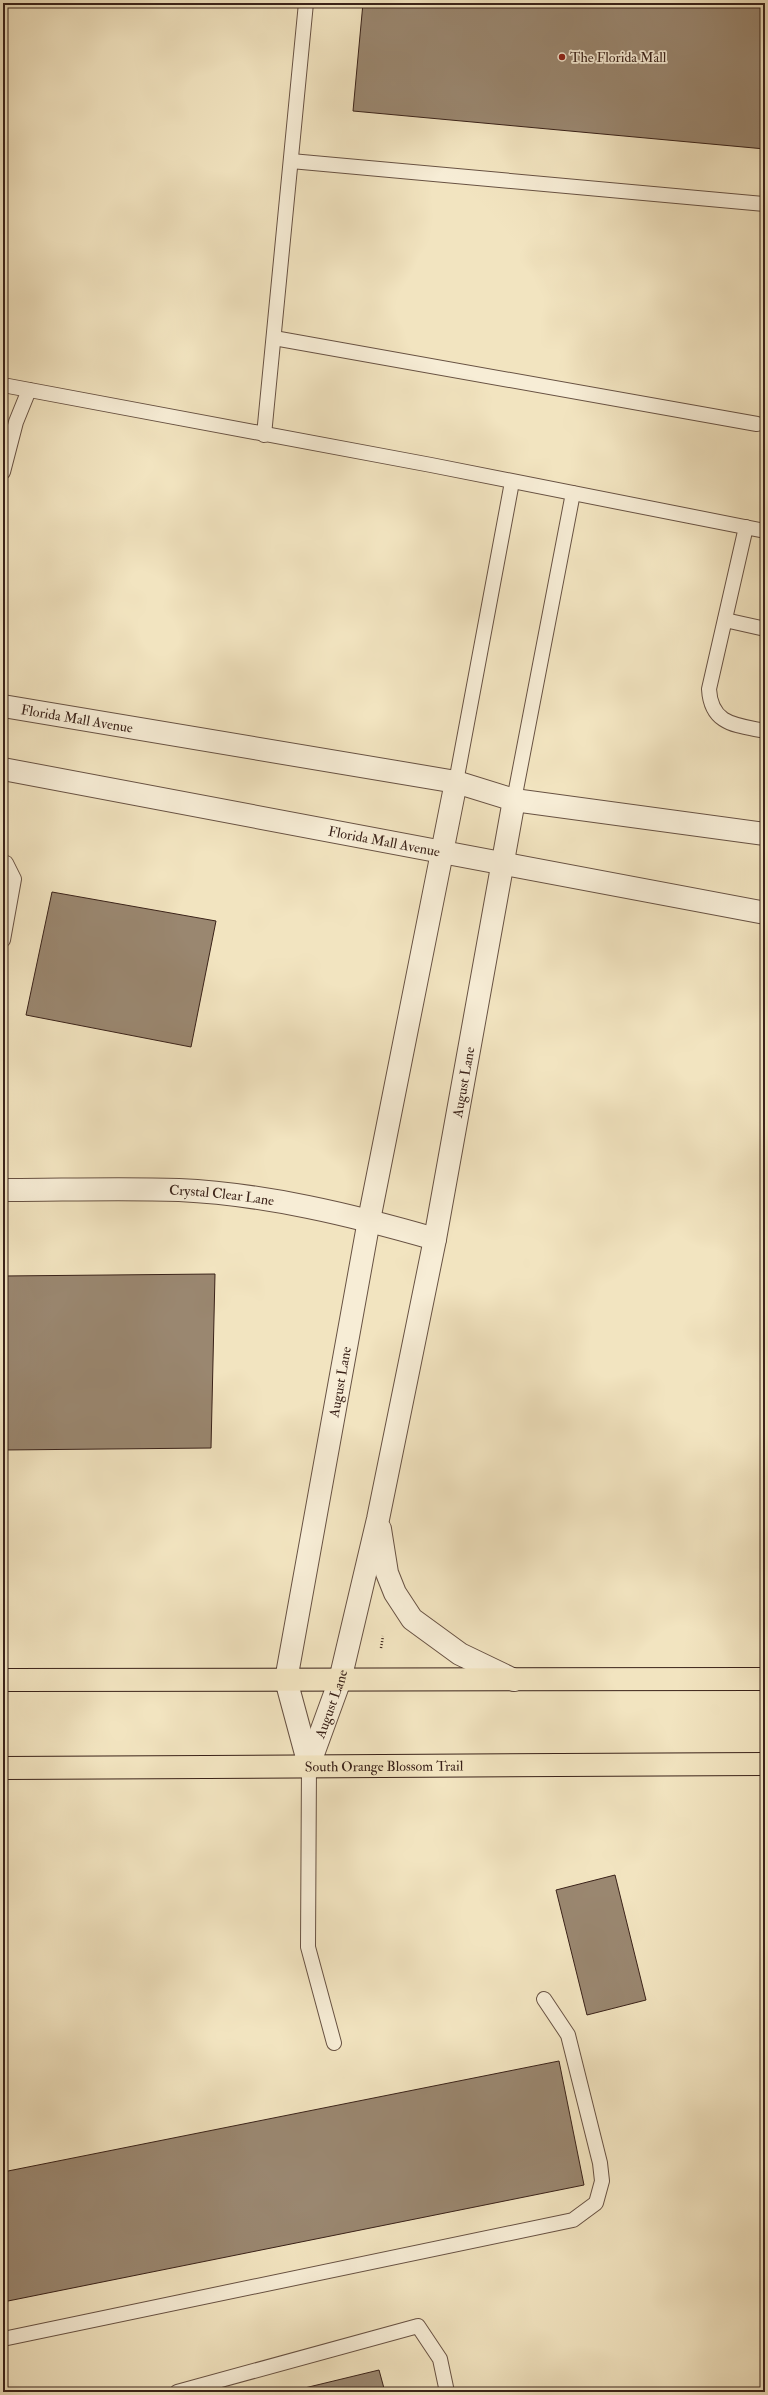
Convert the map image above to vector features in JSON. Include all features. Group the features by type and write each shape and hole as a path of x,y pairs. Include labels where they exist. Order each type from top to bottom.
{"main road":[{"path":"3,1680 765,1679"},
{"name":"South Orange Blossom Trail","path":"3,1768 309,1765 765,1764"}],"street":[{"name":"Florida Mall Avenue","path":"3,706 456,782 514,800 765,834"},
{"name":"Florida Mall Avenue","path":"3,769 443,852 502,865 765,913"},
{"name":"August Lane","path":"309,1765 286,1680 369,1220 456,782"},
{"name":"August Lane","path":"309,1765 340,1680 378,1519 435,1239 514,800"},
{"name":"Crystal Clear Lane","path":"3,1190 180,1190 269,1200 369,1220 435,1239"},
{"path":"378,1519 387,1573 395,1593 412,1619 460,1654 514,1680"}],"lane":[{"path":"264,435 306,3"},
{"path":"291,161 765,204"},
{"path":"274,338 756,424"},
{"path":"3,385 765,531"},
{"path":"3,472 16,422 29,390"},
{"path":"456,782 512,482"},
{"path":"514,800 572,493"},
{"path":"746,527 709,689 710,701 714,711 722,720 765,731"},
{"path":"725,620 765,629"},
{"path":"3,862 6,863 14,878 3,940"},
{"path":"309,1765 308,1947 334,2043"},
{"path":"3,2339 573,2220 596,2203 602,2181 600,2162 568,2035 544,1999"},
{"path":"177,2392 418,2326 440,2359 447,2392"}],"path":[{"path":"381,1648 383,1631"}],"building":[{"name":"The Florida Mall","path":"363,3 765,3 765,149 353,111"},
{"path":"52,892 216,921 191,1047 26,1015"},
{"path":"215,1274 211,1448 3,1450 3,1276"},
{"path":"615,1875 646,2000 587,2015 556,1890"},
{"path":"559,2061 584,2185 3,2302 3,2172"},
{"path":"379,2370 385,2392 288,2392"}],"place":[{"name":"The Florida Mall","path":"562,57"}]}
